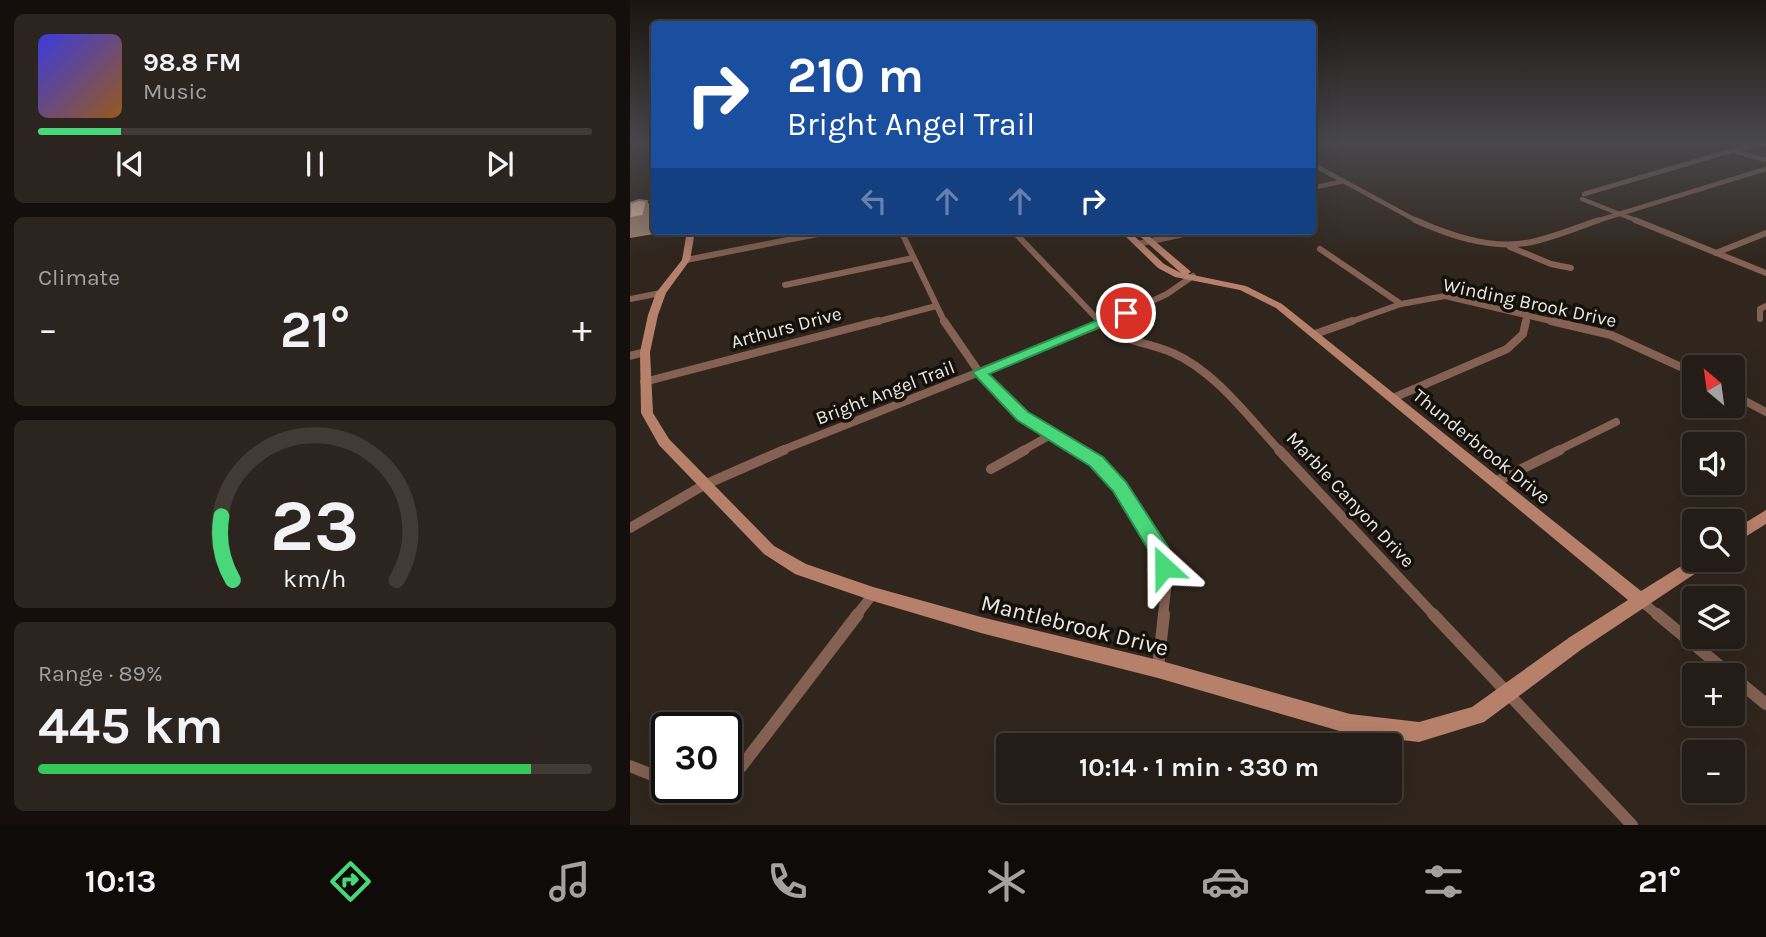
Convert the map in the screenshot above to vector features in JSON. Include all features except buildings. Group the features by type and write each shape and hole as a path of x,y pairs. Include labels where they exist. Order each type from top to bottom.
{"street":[{"path":"1316,187 1342,182"},
{"path":"1345,182 1459,239 1507,246 1550,264 1571,268"},
{"path":"1631,182 1583,196 1618,214 1766,273"},
{"path":"1507,246 1526,243 1725,182"},
{"path":"630,209 651,206"},
{"path":"1716,253 1766,233"},
{"name":"Mantlebrook Drive","path":"690,235 686,260 661,293 638,354 647,413 664,442 769,550 801,569 873,594 981,625 1158,669 1350,724 1419,732 1477,715 1576,643 1685,572"},
{"path":"686,260 813,235"},
{"path":"903,235 949,332 979,372 1023,416 1054,433 1096,462 1119,487 1161,552 1167,581 1158,669"},
{"name":"Thunderbrook Drive","path":"1128,235 1161,266 1178,275 1243,288 1266,298 1315,334 1716,663"},
{"name":"Thunderbrook Drive","path":"1143,235 1192,276"},
{"path":"1138,244 1183,235"},
{"name":"Marble Canyon Drive","path":"1018,236 1102,324 1136,344 1172,353 1215,382 1632,825"},
{"path":"1320,249 1401,304"},
{"path":"785,285 913,258"},
{"name":"Bright Angel Trail","path":"630,528 705,485 814,436 1102,324 1167,294 1192,276"},
{"path":"630,299 661,293"},
{"name":"Winding Brook Drive","path":"1315,334 1401,304 1445,296 1611,335 1682,368"},
{"name":"Arthurs Drive","path":"644,382 936,306"},
{"path":"1760,319 1760,309 1766,306"},
{"path":"1393,398 1507,349 1523,334 1527,315"},
{"path":"1745,401 1766,412"},
{"path":"1495,482 1616,422"},
{"path":"991,469 1054,433"},
{"path":"1745,531 1766,516"},
{"path":"742,766 873,594"},
{"name":"Thunderbrook Drive","path":"1745,687 1766,704"},
{"path":"630,766 651,775"}],"route":[{"path":"1126,313 979,372 1023,416 1054,433 1096,462 1119,487 1161,552 1164,567"}]}
